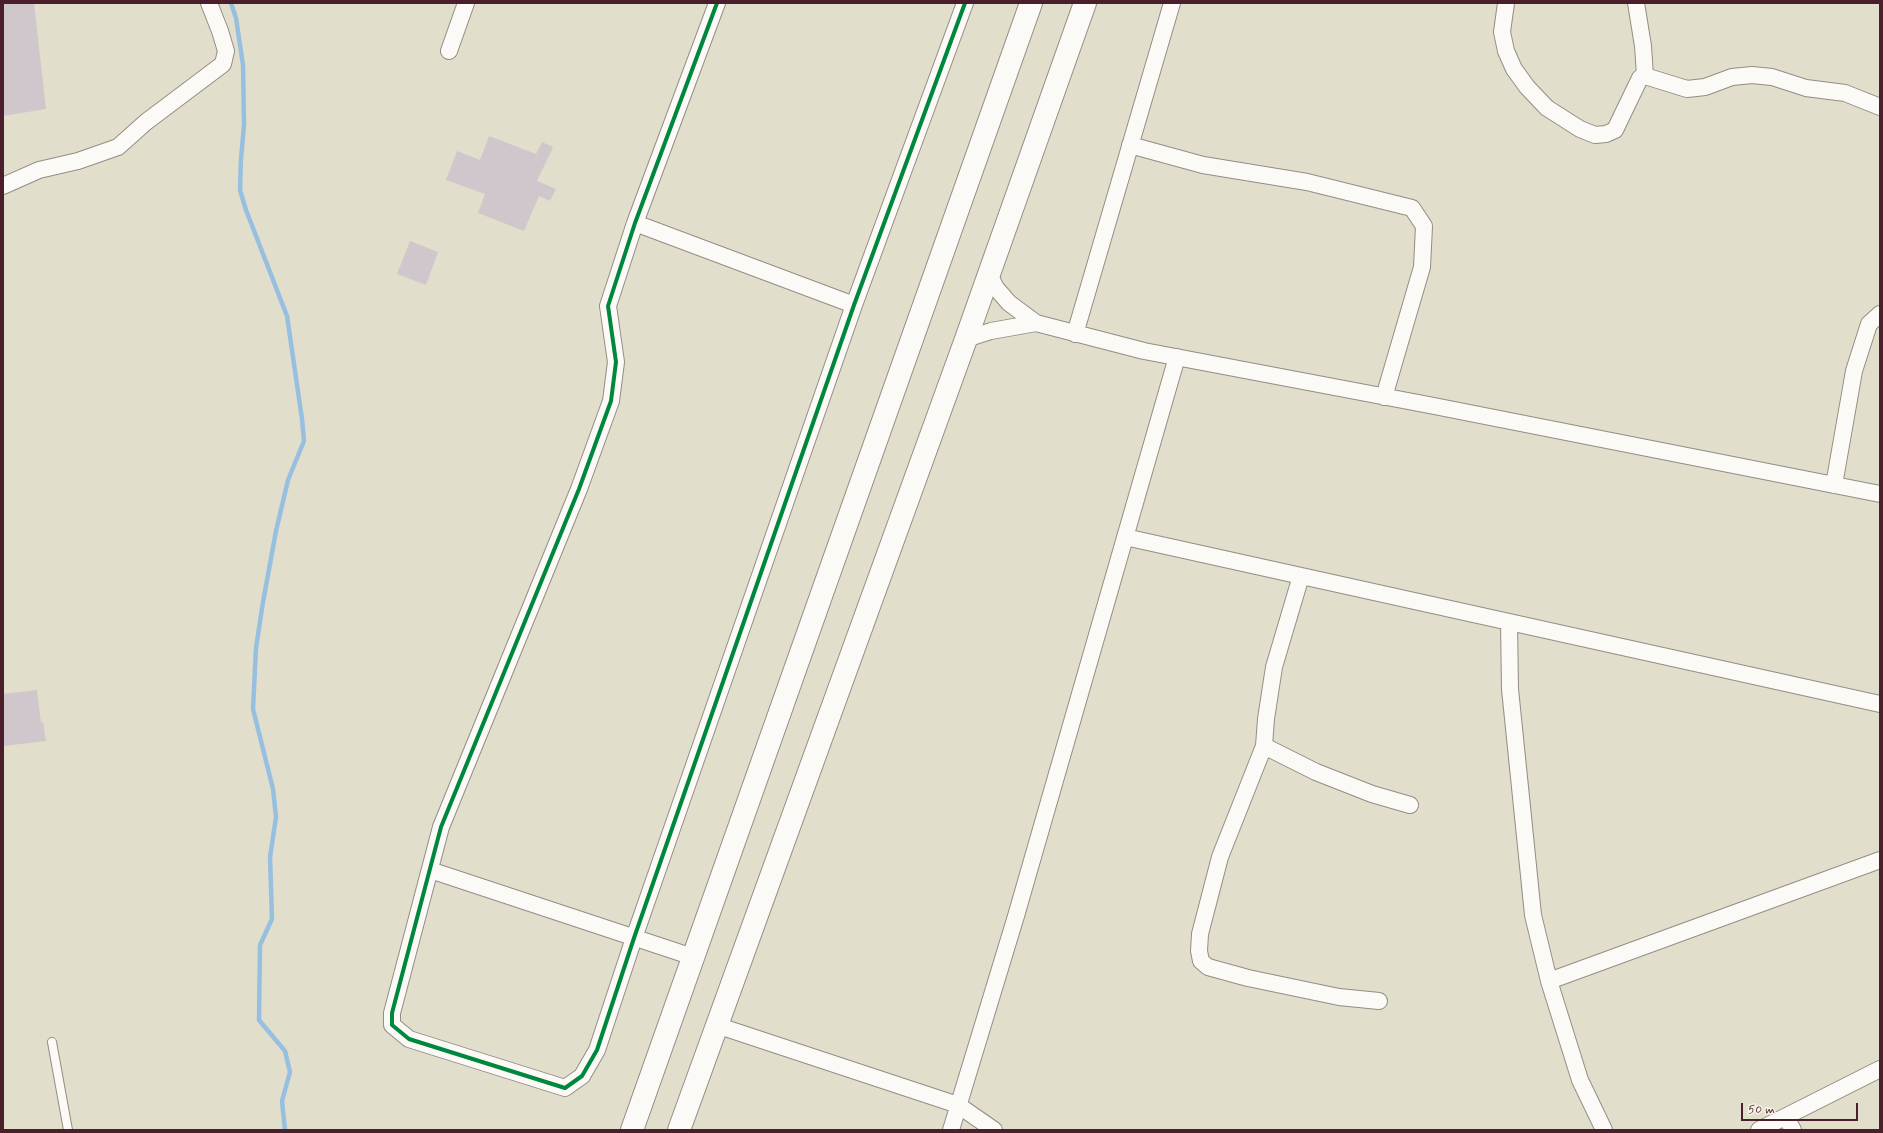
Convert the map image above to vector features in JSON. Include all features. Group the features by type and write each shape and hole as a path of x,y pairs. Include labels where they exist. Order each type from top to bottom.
{"highway":[{"path":"632,1130 1032,3"},
{"path":"679,1130 716,1024 966,339 1085,3"}],"street":[{"path":"3,186 39,170 78,161 118,147 146,122 223,64 226,51 220,30 209,3"},
{"path":"448,51 466,3"},
{"path":"717,3 635,223 608,306 616,362 611,401 579,489 441,826 392,1013 392,1025 409,1039 565,1088 582,1076 597,1050 634,938 854,304 965,3"},
{"path":"1075,334 1172,3"},
{"path":"1506,3 1502,32 1506,51 1514,69 1527,87 1547,108 1580,129 1595,135 1606,134 1615,130 1640,78 1645,76 1687,89 1705,87 1732,77 1752,75 1772,77 1806,88 1845,93 1880,107"},
{"path":"1636,3 1643,46 1645,76"},
{"path":"1130,145 1202,165 1307,182 1412,208 1424,226 1422,267 1384,397"},
{"path":"635,223 854,304"},
{"path":"989,274 996,288 1009,303 1036,323 1075,334 1177,358 1880,494"},
{"path":"1834,485 1854,371 1869,324 1880,314"},
{"path":"966,339 991,331 1036,323"},
{"path":"951,1130 1016,916 1177,358"},
{"path":"1125,537 1880,704"},
{"path":"1301,576 1274,668 1266,719 1264,746 1220,857 1200,934 1199,952 1201,961 1208,967 1248,978 1340,998 1379,1001"},
{"path":"1509,622 1510,689 1525,848 1533,914 1549,981 1580,1080 1604,1130"},
{"path":"1264,746 1316,772 1372,794 1410,805"},
{"path":"1549,981 1880,860"},
{"path":"430,870 693,957"},
{"path":"716,1024 958,1105 994,1130"},
{"path":"1759,1130 1790,1124 1880,1069"}],"lane":[{"path":"52,1042 68,1130"}],"building":[{"path":"3,3 34,3 46,109 3,116"},
{"path":"489,136 536,154 542,142 553,147 537,181 556,189 550,201 539,196 524,231 478,213 485,194 446,180 457,151 480,160"},
{"path":"410,241 438,252 426,285 397,274"},
{"path":"37,690 41,723 43,722 46,741 3,746 3,694"}],"waterway":[{"path":"231,3 236,18 243,65 244,125 240,190 246,210 287,316 304,441 288,480 276,531 256,648 253,709 273,789 276,817 270,857 272,919 260,945 259,1020 285,1051 290,1072 282,1101 285,1130"}],"cycle path":[{"path":"717,3 635,223 608,306 616,362 611,401 579,489 441,827 392,1013 392,1025 409,1039 565,1088 582,1076 597,1050 634,938 854,305 965,3"}]}
